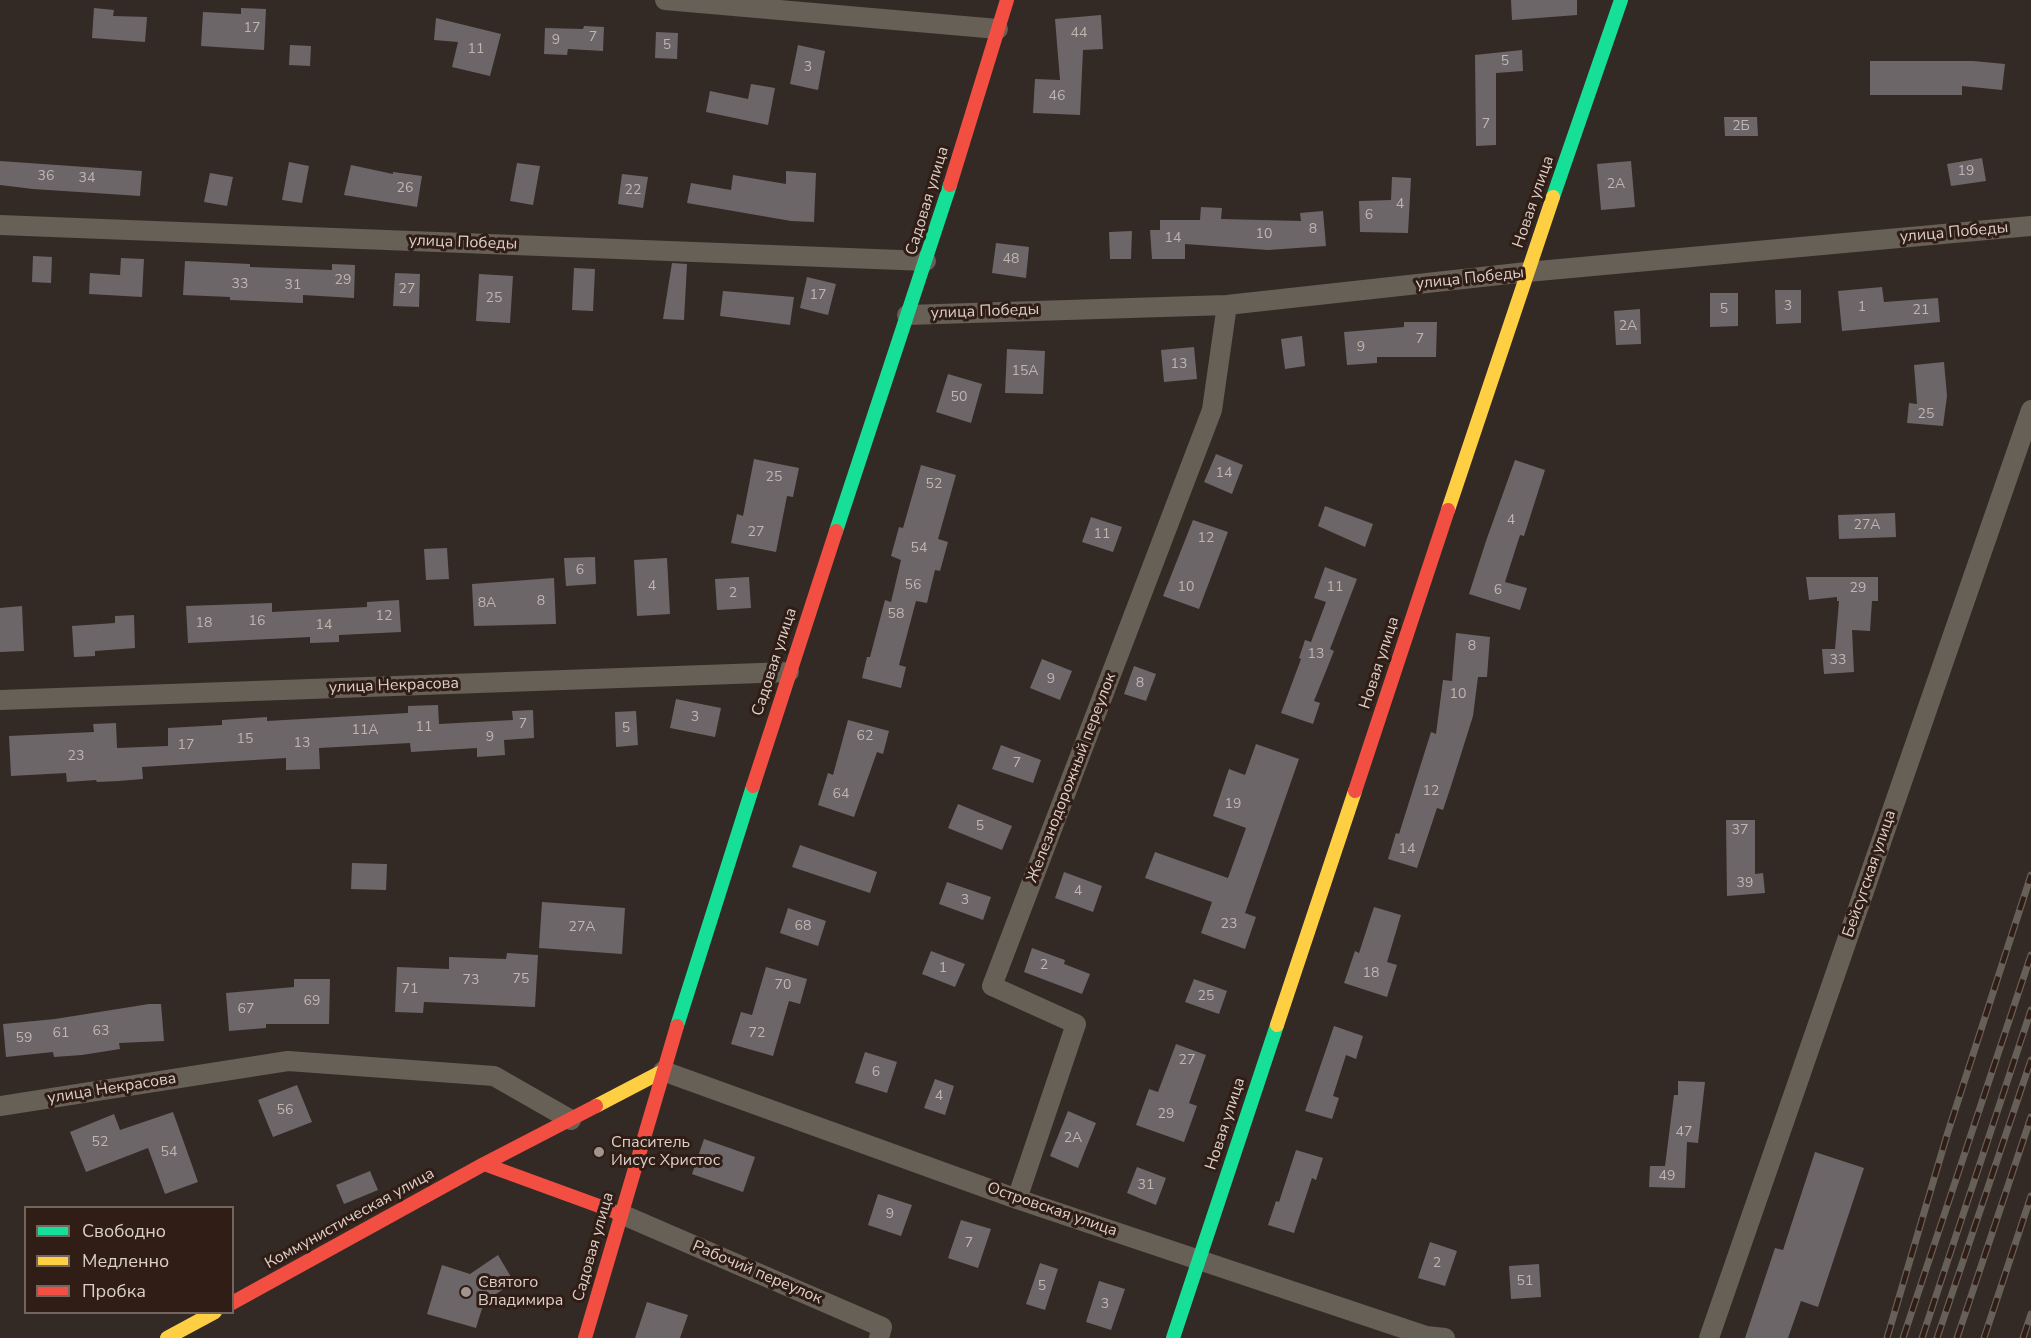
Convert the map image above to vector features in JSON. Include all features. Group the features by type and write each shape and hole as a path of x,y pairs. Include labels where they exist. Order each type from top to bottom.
{"street":[{"path":"664,0 998,29"},
{"name":"Садовая улица","path":"585,1338 663,1071 789,672 926,261 1007,0"},
{"name":"Новая улица","path":"1173,1338 1527,273 1621,0"},
{"name":"улица Победы","path":"0,225 926,261"},
{"name":"улица Победы","path":"908,315 1227,305 1527,273 2031,226"},
{"name":"Железнодорожный переулок","path":"1017,1199 1076,1024 992,986 1212,410 1227,305"},
{"name":"Бейсугская улица","path":"1708,1338 2031,410"},
{"name":"улица Некрасова","path":"0,700 789,672"},
{"name":"улица Некрасова","path":"0,1106 288,1061 494,1076 570,1120"},
{"name":"Островская улица","path":"663,1071 1017,1199 1198,1261 1426,1336 1445,1338"},
{"name":"Коммунистическая улица","path":"234,1302 484,1164 663,1071"},
{"path":"484,1164 621,1214"},
{"name":"Рабочий переулок","path":"621,1214 882,1327 879,1338"},
{"path":"167,1338 211,1314"}],"building":[{"path":"1511,0 1577,0 1577,15 1512,20"},
{"path":"94,8 114,10 113,16 147,17 145,42 92,38"},
{"path":"241,8 266,9 264,50 201,46 203,12 241,14"},
{"path":"1101,15 1103,49 1083,50 1080,115 1033,113 1035,79 1060,80 1055,19"},
{"path":"436,18 501,34 490,76 452,67 458,42 434,40"},
{"path":"584,26 604,27 603,51 568,49 567,55 544,54 545,28 583,29"},
{"path":"656,32 678,33 677,59 655,58"},
{"path":"290,45 311,46 310,66 289,65"},
{"path":"798,45 825,51 818,90 790,84"},
{"path":"1522,50 1523,71 1496,73 1496,145 1476,146 1475,55"},
{"path":"1870,61 1973,61 2005,64 2002,90 1962,86 1962,95 1870,95"},
{"path":"751,84 775,88 768,125 706,112 710,91 748,99"},
{"path":"1724,117 1757,117 1758,136 1725,136"},
{"path":"1982,158 1986,181 1951,186 1947,164"},
{"path":"0,161 142,171 140,196 0,185"},
{"path":"1631,161 1635,207 1601,210 1597,164"},
{"path":"289,162 309,166 302,203 282,200"},
{"path":"517,163 540,166 533,205 510,201"},
{"path":"351,165 393,174 393,172 422,176 417,207 344,195"},
{"path":"786,171 816,173 814,222 791,221 687,203 691,183 731,190 733,175 786,184"},
{"path":"210,173 233,177 227,206 204,202"},
{"path":"622,174 648,177 643,208 618,204"},
{"path":"1392,177 1411,178 1408,233 1360,232 1359,201 1391,200"},
{"path":"1201,207 1222,208 1221,219 1301,221 1300,213 1323,211 1326,246 1268,250 1185,244 1185,259 1152,259 1150,230 1160,230 1160,220 1200,220"},
{"path":"1132,231 1131,259 1110,259 1109,232"},
{"path":"996,243 1029,247 1026,278 992,273"},
{"path":"33,256 52,257 51,283 32,282"},
{"path":"121,258 144,259 142,297 89,294 90,273 120,275"},
{"path":"185,261 250,264 250,267 332,270 332,264 355,265 354,298 303,295 303,303 230,300 230,297 183,295"},
{"path":"672,263 687,264 684,320 663,319"},
{"path":"574,268 595,269 593,311 572,310"},
{"path":"395,273 420,274 419,307 393,306"},
{"path":"479,274 513,276 510,323 476,321"},
{"path":"807,277 836,284 828,315 800,308"},
{"path":"1882,287 1884,302 1938,298 1940,322 1842,331 1838,291"},
{"path":"1775,290 1801,290 1801,323 1776,324"},
{"path":"723,291 794,297 790,325 720,316"},
{"path":"1710,293 1738,293 1738,326 1710,327"},
{"path":"1640,309 1641,344 1616,345 1614,311"},
{"path":"1404,322 1437,322 1436,357 1377,357 1377,363 1347,365 1344,332 1404,327"},
{"path":"1302,336 1305,366 1285,369 1281,339"},
{"path":"1194,347 1197,379 1164,382 1161,350"},
{"path":"1007,349 1045,351 1043,394 1005,393"},
{"path":"1944,362 1947,396 1943,426 1907,423 1909,403 1917,404 1914,365"},
{"path":"948,374 982,384 971,423 936,412"},
{"path":"1216,454 1243,465 1232,494 1204,482"},
{"path":"754,459 799,468 793,497 787,496 776,552 731,543 737,514 743,516"},
{"path":"1515,460 1545,470 1524,536 1520,535 1505,582 1527,588 1520,610 1469,594"},
{"path":"921,465 956,475 938,539 948,542 940,571 935,570 927,603 916,601 899,665 906,667 901,688 862,678 885,600 891,602 901,560 891,556 899,527 903,528"},
{"path":"1325,506 1373,524 1365,547 1318,526"},
{"path":"1895,513 1896,537 1839,539 1838,515"},
{"path":"1091,517 1122,527 1113,552 1082,542"},
{"path":"1193,520 1228,532 1199,609 1163,596"},
{"path":"447,548 449,579 426,580 424,549"},
{"path":"595,557 596,584 566,586 564,558"},
{"path":"667,558 670,614 637,616 634,560"},
{"path":"1325,567 1357,579 1330,649 1334,651 1314,701 1320,703 1313,724 1281,713 1301,659 1299,658 1305,640 1311,642 1326,602 1314,598"},
{"path":"749,577 751,608 717,610 715,579"},
{"path":"1806,577 1878,577 1878,601 1872,601 1870,631 1852,630 1854,672 1824,674 1822,649 1835,649 1839,601 1837,597 1809,600"},
{"path":"554,578 556,624 474,626 472,584"},
{"path":"399,600 401,632 339,635 339,642 310,643 310,637 188,643 186,606 272,603 272,612 367,607 367,602"},
{"path":"22,606 24,651 0,652 0,608"},
{"path":"134,615 135,648 95,651 95,656 74,657 72,626 115,623 115,616"},
{"path":"1456,633 1490,637 1487,677 1478,677 1473,716 1451,786 1443,810 1437,808 1417,868 1388,859 1396,833 1399,834 1431,732 1436,734 1443,680 1452,681"},
{"path":"1042,659 1072,671 1060,700 1030,688"},
{"path":"1134,666 1156,674 1146,701 1124,694"},
{"path":"676,699 721,708 715,737 670,728"},
{"path":"438,705 439,724 513,720 512,711 533,710 534,738 504,740 505,755 477,757 477,748 411,752 410,743 319,748 320,769 286,770 286,758 142,767 143,779 119,781 67,782 66,773 11,776 9,736 94,732 93,724 116,723 117,748 168,746 168,728 222,725 222,720 267,717 267,721 408,713 408,706"},
{"path":"636,711 638,745 616,747 615,712"},
{"path":"848,720 889,731 883,754 877,752 854,817 818,805 828,773 833,775"},
{"path":"1256,744 1299,759 1245,913 1256,917 1245,949 1201,933 1212,902 1145,878 1155,852 1228,878 1246,828 1213,816 1229,769 1245,775"},
{"path":"1001,745 1041,760 1033,783 992,769"},
{"path":"958,804 1012,826 1002,850 948,828"},
{"path":"1726,820 1755,820 1755,874 1763,873 1765,893 1727,896"},
{"path":"800,845 877,872 870,893 792,867"},
{"path":"352,863 387,864 386,890 351,889"},
{"path":"1064,872 1102,886 1093,912 1055,898"},
{"path":"947,882 991,897 983,920 939,904"},
{"path":"542,902 625,908 622,954 539,948"},
{"path":"1374,907 1401,915 1387,962 1397,965 1387,997 1344,983 1355,951 1359,953"},
{"path":"788,908 826,921 818,946 780,933"},
{"path":"1032,948 1065,960 1064,964 1090,974 1082,994 1024,972"},
{"path":"931,951 965,964 955,987 922,974"},
{"path":"507,953 538,955 535,1007 424,1002 423,1013 395,1012 397,967 449,969 449,957 506,959"},
{"path":"766,967 807,979 800,1004 789,1001 773,1056 731,1044 741,1012 752,1015"},
{"path":"294,979 330,979 329,1024 266,1024 266,1028 229,1031 226,993 294,987"},
{"path":"1194,979 1227,991 1219,1014 1185,1002"},
{"path":"161,1004 164,1041 119,1043 120,1049 82,1055 54,1057 53,1052 6,1057 3,1024 55,1019"},
{"path":"1334,1026 1363,1036 1356,1059 1346,1055 1333,1096 1339,1098 1332,1119 1305,1111"},
{"path":"1176,1044 1206,1055 1189,1103 1197,1106 1184,1142 1136,1125 1149,1089 1158,1092"},
{"path":"865,1052 897,1062 887,1093 855,1083"},
{"path":"935,1079 954,1086 945,1115 924,1108"},
{"path":"1678,1081 1705,1082 1698,1143 1687,1142 1685,1188 1649,1187 1650,1166 1665,1166 1674,1095 1678,1095"},
{"path":"297,1085 312,1122 273,1137 258,1100"},
{"path":"1068,1111 1096,1123 1078,1168 1050,1156"},
{"path":"173,1112 198,1182 165,1194 148,1148 86,1172 70,1132 114,1114 120,1130"},
{"path":"704,1139 755,1157 743,1192 692,1174"},
{"path":"1296,1150 1323,1158 1316,1180 1312,1178 1294,1233 1268,1225 1276,1201 1279,1202"},
{"path":"1815,1152 1864,1168 1818,1307 1801,1301 1788,1338 1745,1338 1775,1248 1783,1250"},
{"path":"1137,1167 1166,1178 1156,1205 1127,1193"},
{"path":"370,1171 378,1190 344,1204 336,1185"},
{"path":"878,1194 912,1205 901,1236 868,1225"},
{"path":"961,1220 991,1229 978,1268 948,1258"},
{"path":"1430,1242 1457,1251 1445,1286 1418,1278"},
{"name":"Святого Владимира","path":"498,1255 514,1282 484,1302 476,1328 427,1314 442,1265 470,1274"},
{"path":"1040,1263 1058,1269 1045,1310 1026,1304"},
{"path":"1539,1264 1541,1297 1511,1299 1509,1266"},
{"path":"1099,1281 1125,1289 1111,1330 1086,1322"},
{"path":"647,1302 688,1315 680,1338 635,1338"}],"railway":[{"path":"1887,1338 1947,1135 2031,875"},
{"path":"1903,1338 2031,955"},
{"path":"1922,1338 2031,1010"},
{"path":"1937,1338 2031,1060"},
{"path":"1957,1338 2031,1117"},
{"path":"1984,1338 2031,1196"},
{"path":"2023,1338 2031,1314"}],"traffic: fast":[{"path":"1553,197 1621,0"},
{"path":"836,531 950,185"},
{"path":"677,1026 753,786"},
{"path":"1173,1338 1277,1025"}],"traffic: slow":[{"path":"1448,510 1553,197"},
{"path":"1277,1025 1355,791"},
{"path":"596,1106 663,1071"},
{"path":"167,1338 211,1314"}],"traffic: jam":[{"path":"950,185 1007,0"},
{"path":"1355,791 1448,510"},
{"path":"753,786 836,531"},
{"path":"585,1338 677,1026"},
{"path":"234,1302 484,1164 596,1106"},
{"path":"484,1164 621,1214"}],"place":[{"name":"Спаситель Иисус Христос","path":"599,1152"},
{"name":"Святого Владимира","path":"466,1292"}]}
